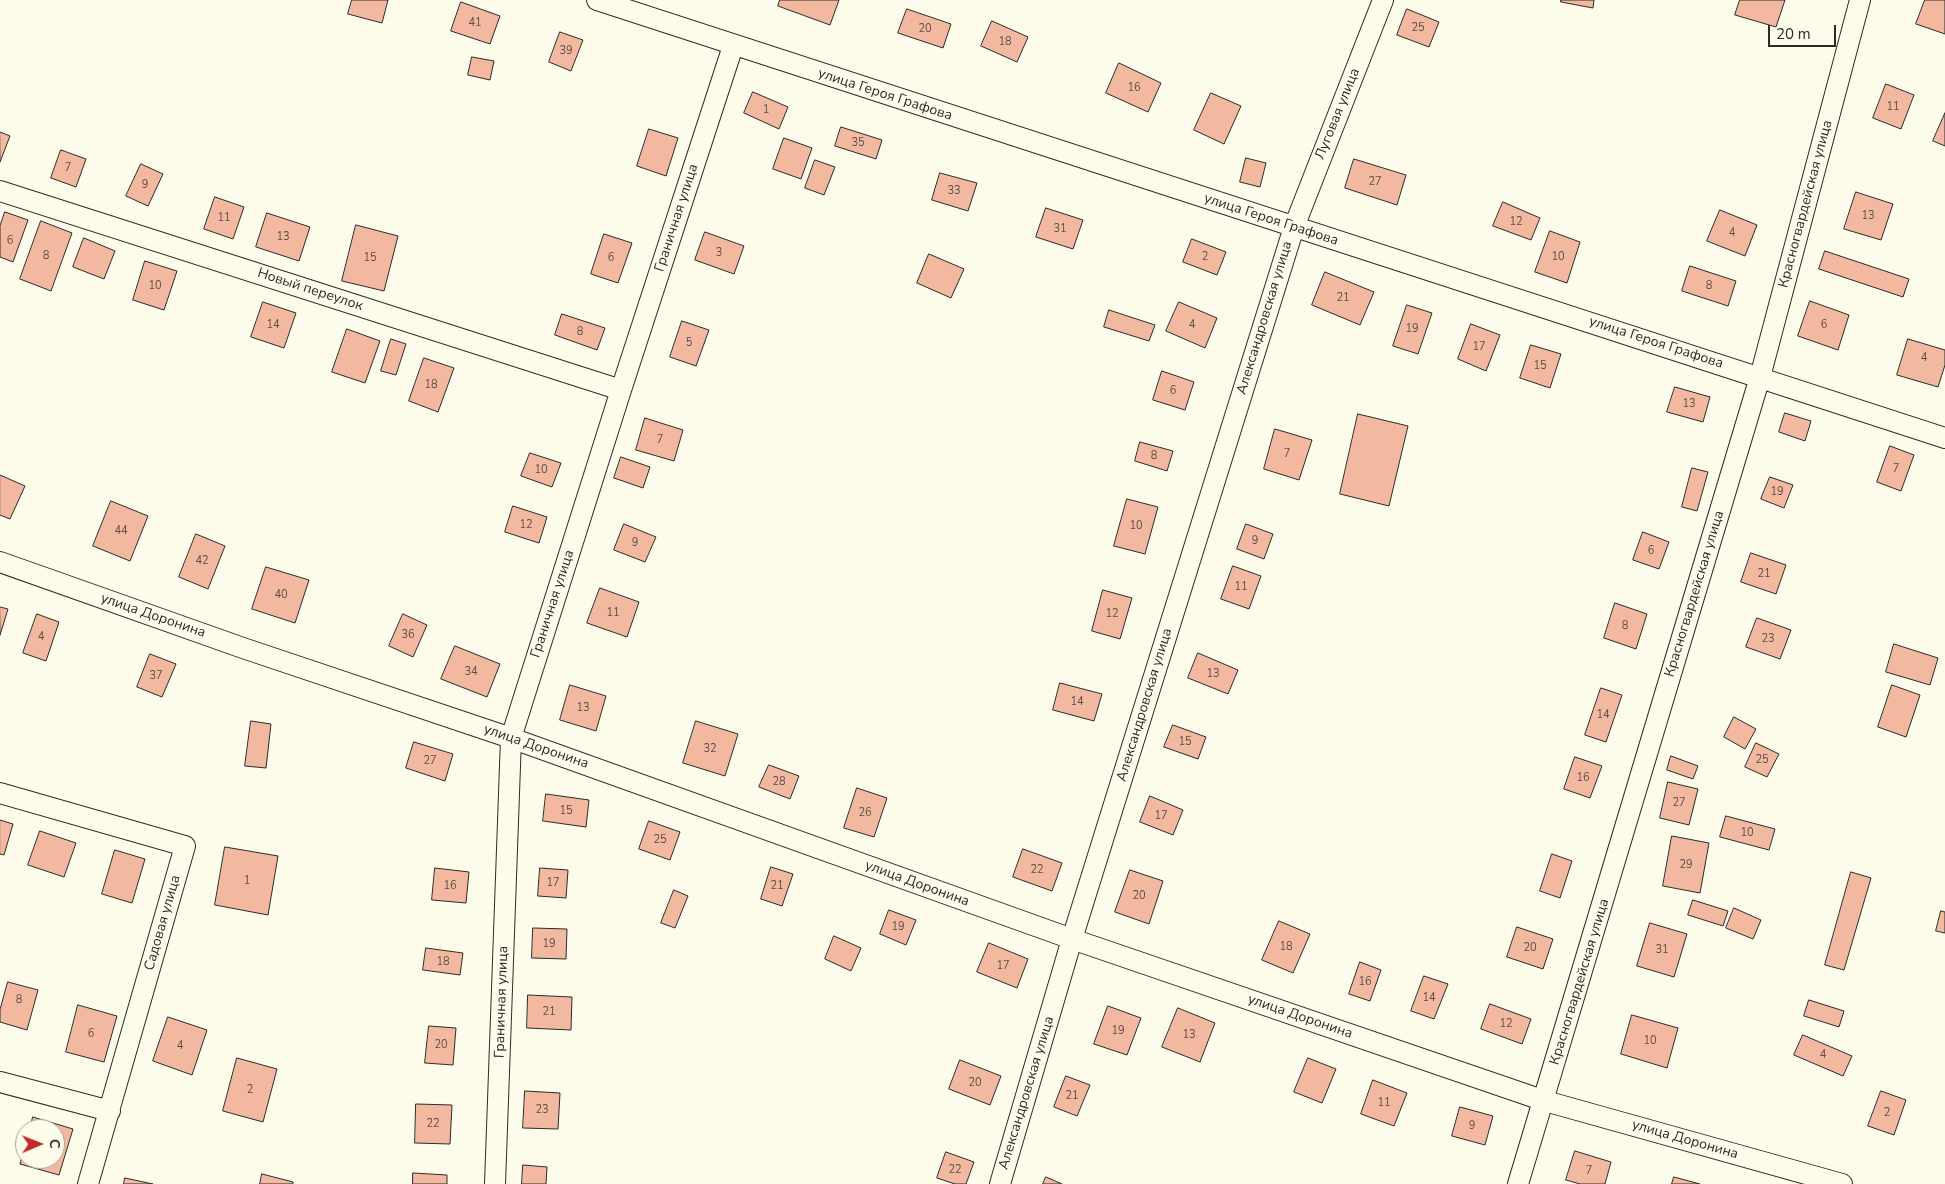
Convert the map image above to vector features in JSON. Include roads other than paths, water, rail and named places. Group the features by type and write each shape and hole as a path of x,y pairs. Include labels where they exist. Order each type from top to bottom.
{"street":[{"name":"улица Героя Графова","path":"597,0 733,46 1945,438"},
{"name":"Луговая улица","path":"1294,227 1383,0"},
{"name":"Красногвардейская улица","path":"1518,1184 1545,1100 1760,377 1860,0"},
{"name":"Граничная улица","path":"495,1184 511,738 621,390 733,46"},
{"name":"Новый переулок","path":"0,191 621,390"},
{"name":"Александровская улица","path":"1000,1184 1072,940 1294,227"},
{"name":"улица Доронина","path":"0,562 244,648 511,738 1072,940 1545,1100 1842,1184"},
{"name":"Садовая улица","path":"0,793 185,846 88,1184"},
{"path":"0,1082 110,1111"}]}
